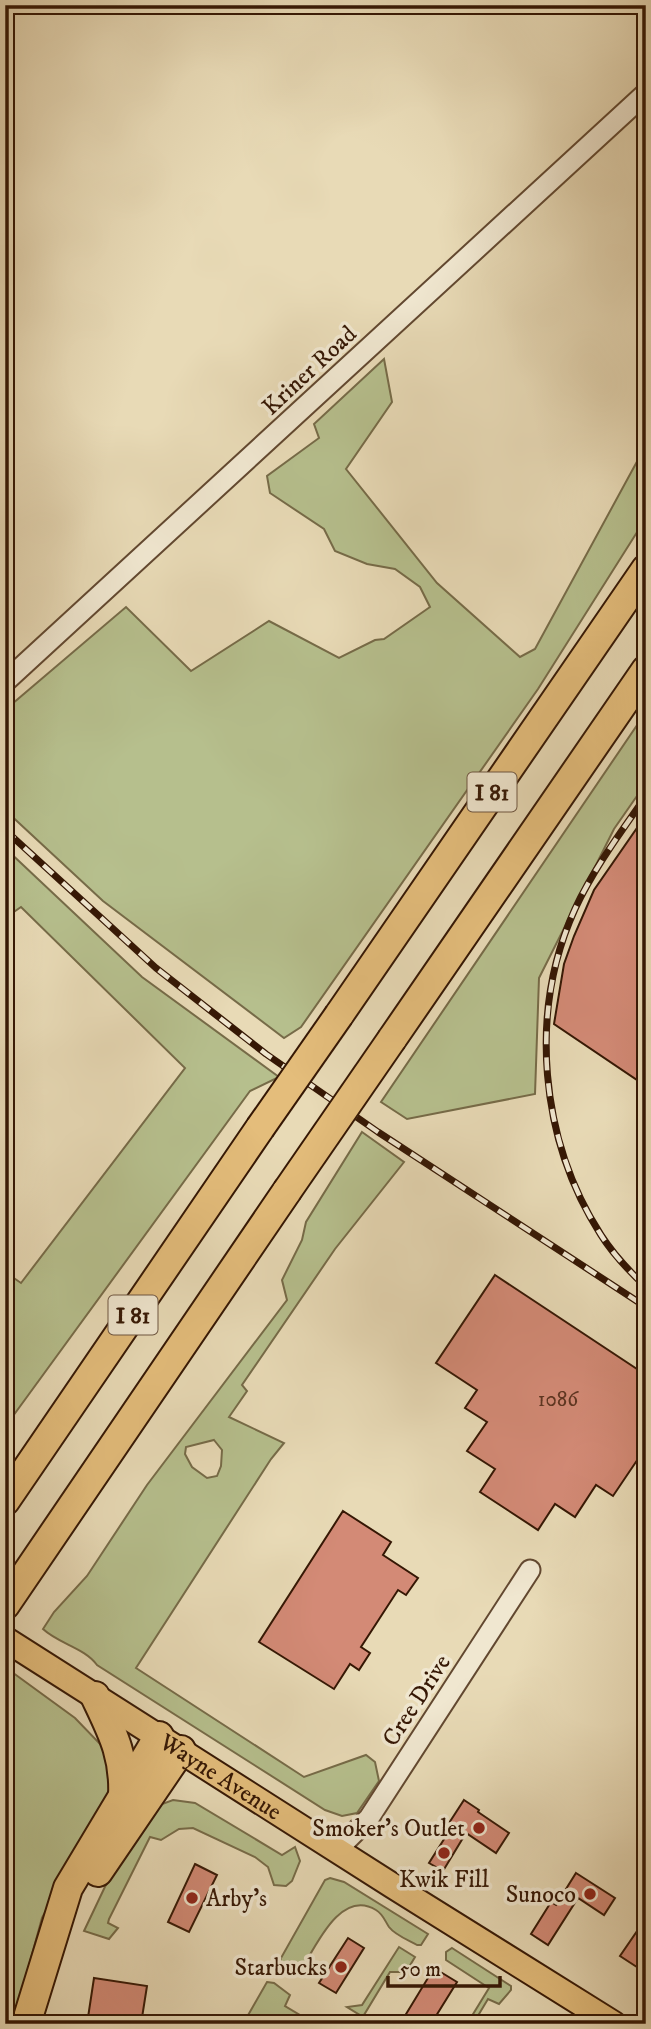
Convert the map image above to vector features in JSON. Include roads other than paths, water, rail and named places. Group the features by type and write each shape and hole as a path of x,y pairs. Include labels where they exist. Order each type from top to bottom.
{"highway":[{"name":"I 81","path":"5,1501 646,569"},
{"name":"I 81","path":"5,1605 646,670"},
{"path":"95,1696 117,1745 124,1772 123,1797"},
{"path":"26,2024 68,1888 123,1797 170,1743"},
{"path":"38,2024 52,1975 82,1895 170,1743"}],"main road":[{"name":"Wayne Avenue","path":"5,1639 614,2024"}],"street":[{"name":"Kriner Road","path":"5,682 646,93"},
{"name":"Cree Drive","path":"337,1850 369,1818 530,1570"}],"railway":[{"path":"646,796 599,865 575,909 560,949 546,1032 554,1117 580,1198 611,1249 646,1287"},
{"path":"5,830 156,968 266,1054 378,1132 646,1307"}],"place":[{"name":"Smoker's Outlet","path":"479,1828"},
{"name":"Kwik Fill","path":"444,1853"},
{"name":"Sunoco","path":"590,1894"},
{"name":"Arby's","path":"192,1898"},
{"name":"Starbucks","path":"341,1967"}]}
